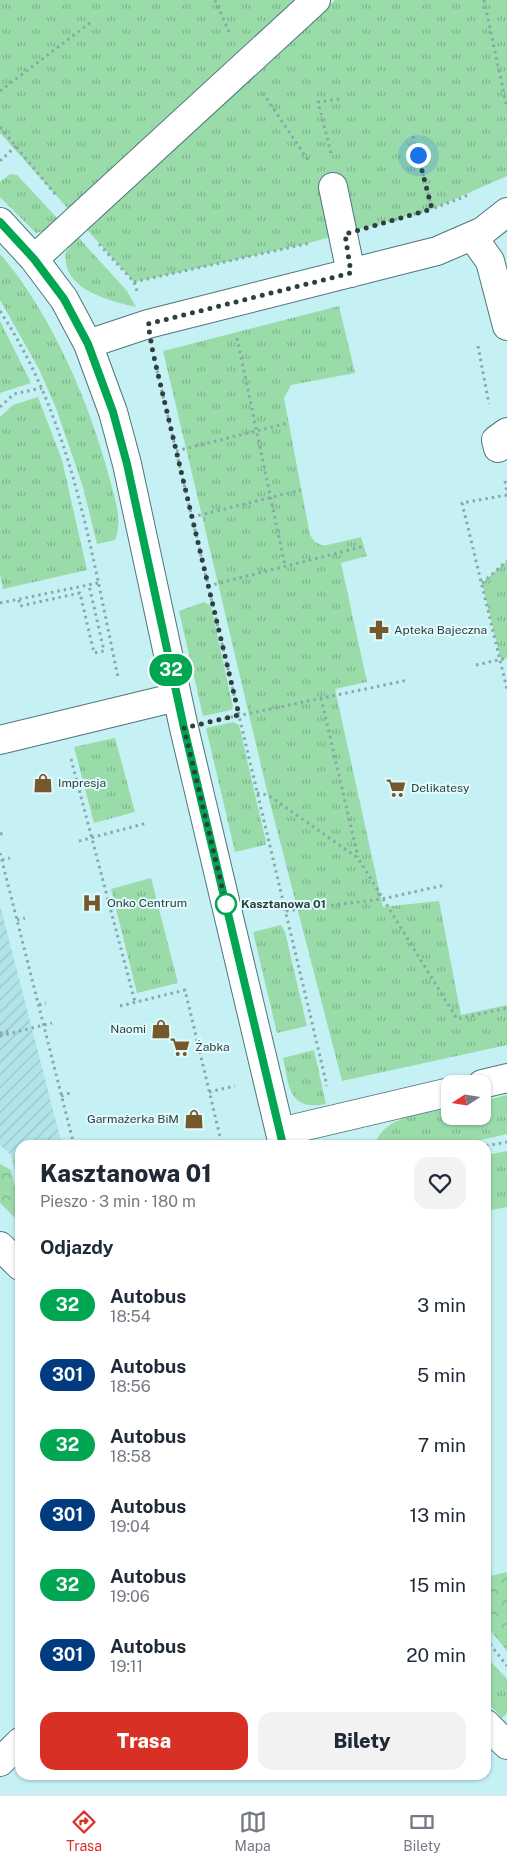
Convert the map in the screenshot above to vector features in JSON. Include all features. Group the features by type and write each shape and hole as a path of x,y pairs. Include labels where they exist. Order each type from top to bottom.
{"street":[{"path":"34,259 316,0"},
{"path":"333,187 345,234 351,273"},
{"path":"88,344 148,324 437,251 483,231 507,212"},
{"path":"0,222 34,259 64,299 88,344 113,412 127,464 184,728 282,1138 334,1119 441,1094"},
{"path":"472,236 490,261 507,326"},
{"path":"0,740 177,697"},
{"path":"491,1082 507,1078"},
{"path":"0,1246 15,1261"},
{"path":"491,1729 507,1745"},
{"path":"0,1762 15,1747"}],"path":[{"path":"215,0 245,66 328,188 339,186 318,102 340,99"},
{"path":"484,0 507,108"},
{"path":"0,92 91,22"},
{"path":"413,136 432,209"},
{"path":"0,162 17,145"},
{"path":"334,1119 176,451 148,324 134,282 345,234 432,209 475,192"},
{"path":"0,310 42,388 65,446 78,495 119,678"},
{"path":"236,332 285,566"},
{"path":"478,343 501,440 507,494 462,503 507,689"},
{"path":"0,407 14,394 42,388"},
{"path":"176,451 288,423"},
{"path":"192,517 301,490"},
{"path":"208,586 365,546"},
{"path":"482,583 507,561"},
{"path":"0,603 98,583"},
{"path":"19,600 20,606 80,593 94,653 104,651 89,585"},
{"path":"476,665 507,658"},
{"path":"184,728 408,680"},
{"path":"321,698 358,858 382,899 457,1020 507,1008"},
{"path":"62,724 135,1002"},
{"path":"257,793 268,795 358,858"},
{"path":"79,841 147,823"},
{"path":"0,853 73,1140"},
{"path":"2,860 10,858"},
{"path":"286,911 382,899 445,885"},
{"path":"17,920 25,918"},
{"path":"120,1006 185,990 221,1140"},
{"path":"39,1005 46,1003"},
{"path":"0,1035 52,1023"},
{"path":"0,1035 8,1031"},
{"path":"209,1092 244,1084"},
{"path":"61,1096 70,1094"},
{"path":"491,1145 507,1142"},
{"path":"491,1645 507,1666"}],"shaded area":[{"path":"0,905 61,1140 15,1140 15,1172 11,1155 0,1145"}],"green space":[{"path":"0,0 300,0 305,28 335,0 507,0 507,176 432,209 305,244 134,282 0,133"},
{"path":"10,174 17,175 59,220 51,229 36,233 0,197 0,182"},
{"path":"78,237 127,291 136,307 100,297 78,284 66,265 66,252"},
{"path":"0,254 19,277 36,303 67,361 80,391 102,451 116,502 118,525 115,540 97,544 83,487 56,408 39,369 0,300"},
{"path":"339,306 355,373 291,385 284,398 310,535 315,542 323,546 361,537 367,556 341,563 367,682 335,689 383,907 439,901 461,1015 507,1005 507,1045 342,1081 268,795 163,351"},
{"path":"0,321 31,383 0,393"},
{"path":"38,397 62,460 87,570 3,589 0,574 0,417 13,405"},
{"path":"507,561 507,658 501,660 482,583"},
{"path":"204,602 211,606 233,707 231,710 203,716 179,611"},
{"path":"233,722 239,725 266,842 265,845 235,852 206,728"},
{"path":"115,738 135,812 94,823 74,747"},
{"path":"151,878 178,983 137,993 111,889"},
{"path":"281,925 285,932 307,1026 277,1033 253,932"},
{"path":"314,1050 326,1104 305,1104 298,1100 289,1087 287,1078 283,1058"},
{"path":"507,1095 507,1134 481,1140 377,1140 387,1127 417,1114 441,1110 441,1125 491,1125 491,1099"},
{"path":"507,1151 507,1207 491,1210 491,1154"},
{"path":"0,1164 11,1170 15,1188 15,1218 0,1203"},
{"path":"507,1572 507,1651 491,1631 491,1576"},
{"path":"491,1662 507,1679 507,1713 502,1718 491,1706"}],"bus line":[{"name":"32","path":"0,222 50,278 64,299 88,344 113,412 127,464 184,728 282,1140"}],"place":[{"name":"Apteka Bajeczna","path":"379,630"},
{"name":"Impresja","path":"43,783"},
{"name":"Delikatesy","path":"396,788"},
{"name":"Onko Centrum","path":"92,903"},
{"name":"Kasztanowa 01","path":"226,904"},
{"name":"Naomi","path":"161,1029"},
{"name":"Żabka","path":"180,1047"},
{"name":"Garmażerka BiM","path":"194,1119"}],"route":[{"path":"226,904 227,908 184,728 239,715 153,353 148,324 351,273 345,234 432,209 418,155"}]}
